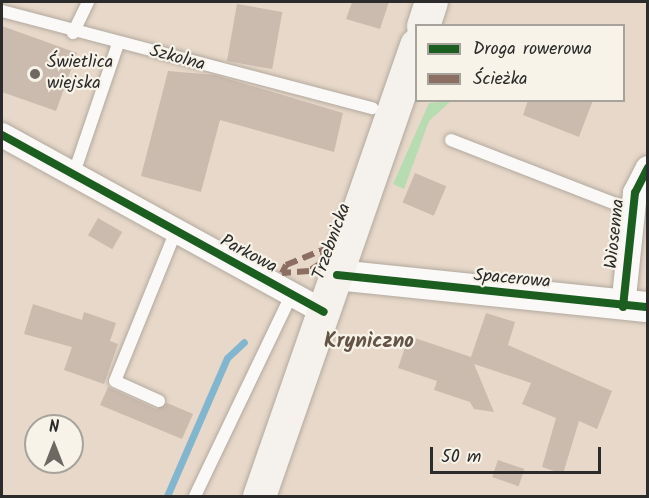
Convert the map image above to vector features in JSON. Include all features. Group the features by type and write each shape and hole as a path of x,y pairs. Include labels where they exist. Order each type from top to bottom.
{"main road":[{"path":"424,24 430,2"},
{"name":"Trzebnicka","path":"259,496 415,51"}],"street":[{"name":"Parkowa","path":"2,135 72,178 324,312"},
{"name":"Wiosenna","path":"635,307 634,211 648,168"},
{"name":"Spacerowa","path":"337,275 635,307"}],"lane":[{"path":"73,33 83,2"},
{"name":"Szkolna","path":"2,11 73,33 373,108"},
{"path":"72,178 118,44"},
{"path":"451,140 634,211"},
{"path":"159,401 115,381 175,233"},
{"path":"195,496 291,296"}],"green space":[{"path":"450,102 429,121 404,189 393,184 429,103"}],"building":[{"path":"352,2 389,2 380,29 346,19"},
{"path":"237,4 282,12 272,69 227,61"},
{"name":"Świetlica wiejska","path":"2,26 77,53 56,111 2,92"},
{"path":"168,71 215,75 343,113 334,152 220,120 201,192 141,176"},
{"path":"527,102 592,102 579,137 523,115"},
{"path":"415,173 446,186 434,216 402,202"},
{"path":"98,218 122,232 112,249 88,235"},
{"path":"33,304 82,320 84,312 116,323 110,341 118,344 104,384 64,370 72,347 24,334"},
{"path":"486,313 515,322 508,345 612,391 597,429 579,421 563,474 542,467 556,418 522,404 531,383 474,364 494,412 474,409 470,402 434,390 437,381 398,368 409,336 471,357"},
{"path":"108,387 156,409 167,403 193,414 182,439 100,405"},
{"path":"498,460 524,469 519,486 492,477"}],"waterway":[{"path":"167,496 227,358 244,342"}],"marked path":[{"path":"325,249 321,263 309,271 282,273 286,265 325,249"}],"cycle path":[{"path":"2,135 324,312"},
{"path":"623,307 635,193 648,168"},
{"path":"337,275 648,307"}],"place":[{"name":"Świetlica wiejska","path":"35,74"}],"district":[{"name":"Kryniczno","path":"369,342"}]}
